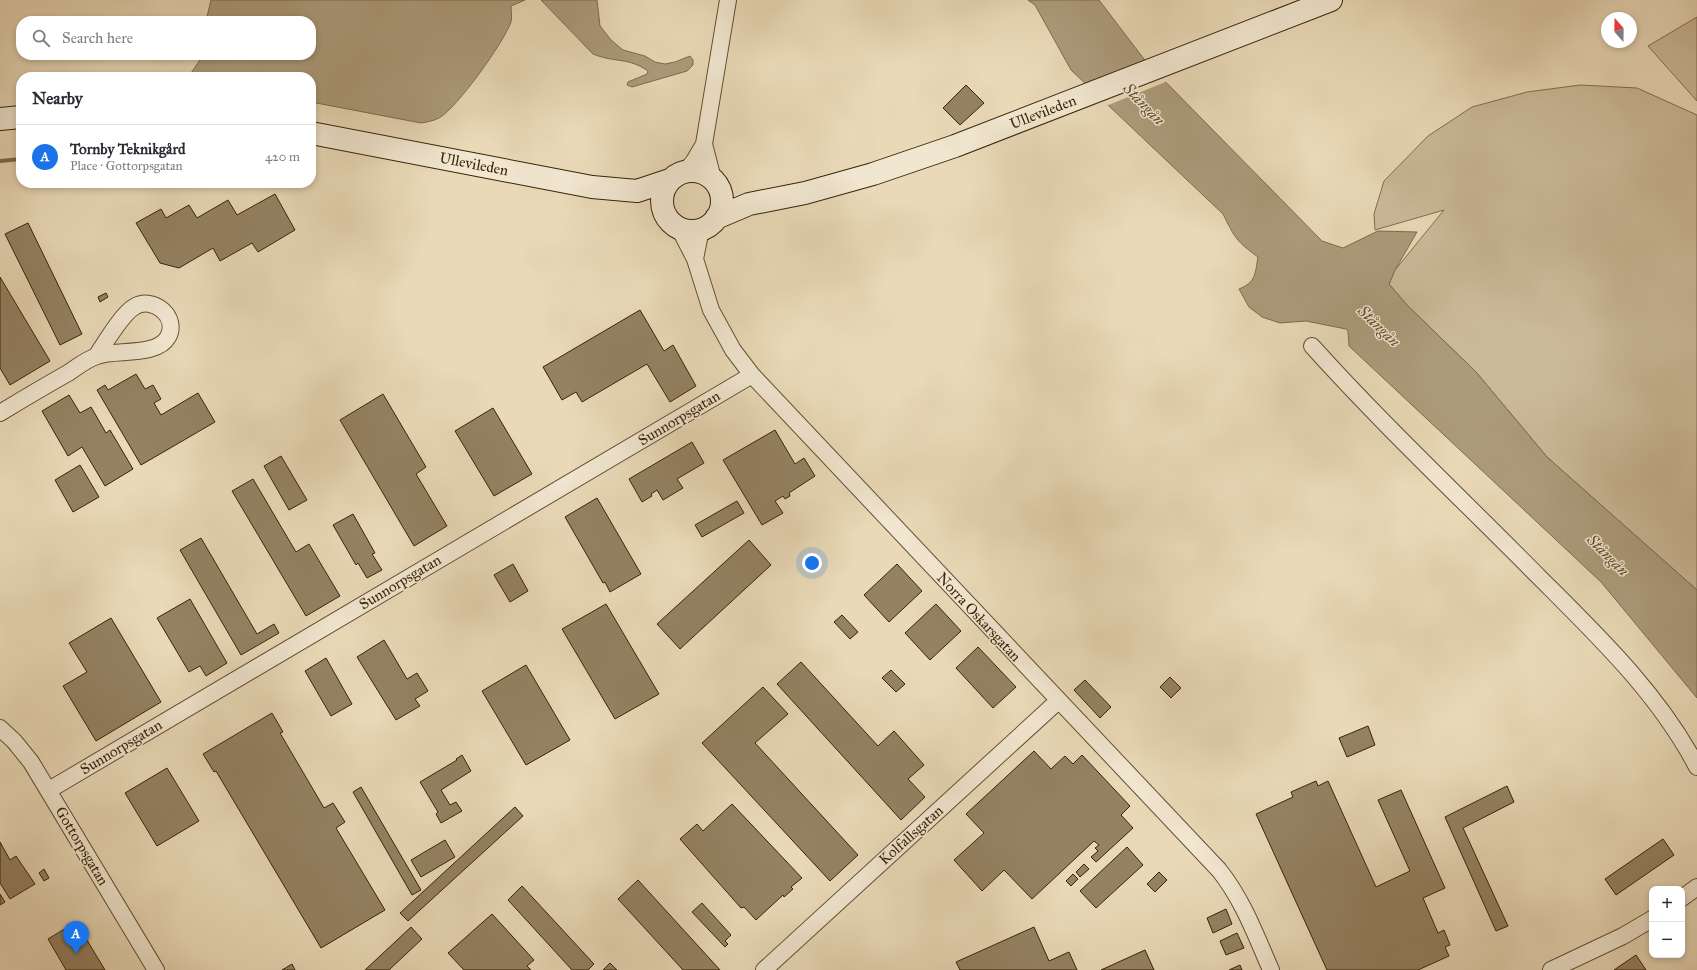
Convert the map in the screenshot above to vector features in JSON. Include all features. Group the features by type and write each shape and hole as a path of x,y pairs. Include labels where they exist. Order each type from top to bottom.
{"main road":[{"name":"Ullevileden","path":"709,224 749,204 805,193 873,174 948,148 1331,0"},
{"path":"0,119 16,117"},
{"name":"Ullevileden","path":"316,135 592,187 637,191 678,176"},
{"path":"717,186 721,206 709,224 690,231 679,228 669,220 662,208 663,190 678,176 691,170 703,173 730,197 749,204"},
{"name":"Ullevileden","path":"637,191 662,208"}],"street":[{"path":"678,176 694,161 704,144 728,0"},
{"path":"704,144 717,186"},
{"name":"Norra Oskarsgatan","path":"695,259 709,224"},
{"name":"Norra Oskarsgatan","path":"679,228 695,259 711,310 733,350 752,375 1225,878 1240,902 1271,970"},
{"path":"1312,346 1600,638 1645,690 1685,745 1697,767"},
{"path":"0,413 97,355"},
{"name":"Sunnorpsgatan","path":"49,790 752,375"},
{"name":"Kolfallsgatan","path":"764,970 1058,701"},
{"name":"Gottorpsgatan","path":"0,728 14,741 31,762 156,970"},
{"path":"1685,896 1697,887"},
{"path":"1551,970 1623,936 1649,920"}],"shaded area":[{"path":"1697,17 1697,101 1648,46"},
{"path":"1580,85 1637,88 1697,115 1697,590 1547,457 1476,372 1407,305 1389,284 1395,270 1444,210 1375,230 1374,214 1384,181 1428,136 1472,107 1527,92"}],"water":[{"path":"211,0 525,0 511,6 511,22 507,31 490,59 468,89 447,112 439,118 421,123 316,103 316,72 192,72 199,60 316,60 316,16 207,16"},
{"path":"541,0 597,0 600,26 611,40 623,50 645,56 655,62 665,64 690,56 693,60 693,65 687,71 632,87 627,85 628,82 647,74 648,71 628,62 593,54"},
{"name":"Stångån","path":"1028,0 1099,0 1147,63 1322,241 1343,248 1378,231 1417,232 1395,270 1389,284 1407,305 1476,372 1547,457 1697,590 1697,698 1601,582 1349,346 1348,331 1346,329 1306,321 1280,323 1262,317 1249,307 1239,289 1249,283 1254,277 1258,257 1245,247 1237,238 1230,229 1223,214 1071,70 1035,5"}],"pier":[{"path":"1149,62 1168,81 1106,106 1085,86"}],"building":[{"path":"966,85 984,103 960,125 943,108"},
{"path":"275,194 295,230 258,252 252,243 220,261 213,248 179,268 160,263 136,223 161,209 166,218 189,205 197,218 228,200 237,215"},
{"path":"28,223 82,334 60,345 5,234"},
{"path":"0,277 50,361 10,385 0,368"},
{"path":"106,293 108,297 100,302 98,297"},
{"path":"640,310 664,351 673,345 696,386 670,402 647,364 582,402 576,392 562,400 543,367"},
{"path":"136,374 145,389 153,385 161,399 154,403 161,415 198,393 215,422 141,465 97,390 105,385 108,390"},
{"path":"383,394 426,467 416,474 447,526 414,546 340,420"},
{"path":"69,395 80,413 91,407 106,433 110,430 133,469 105,486 82,447 68,456 42,411"},
{"path":"493,408 532,474 494,496 455,431"},
{"path":"775,430 795,464 804,458 815,476 789,493 790,496 785,499 783,496 775,501 783,513 762,525 723,460"},
{"path":"692,442 704,463 677,479 683,488 663,500 657,490 651,494 652,496 642,502 629,479"},
{"path":"281,456 307,500 289,510 264,466"},
{"path":"80,465 99,497 73,512 55,480"},
{"path":"253,479 296,552 309,544 340,596 306,616 232,491"},
{"path":"597,498 641,574 610,592 605,582 603,583 565,517"},
{"path":"737,501 744,513 702,537 695,525"},
{"path":"353,514 375,553 372,554 382,570 367,578 358,563 356,565 333,525"},
{"path":"201,538 257,634 274,624 279,633 241,655 180,550"},
{"path":"749,540 771,565 680,649 657,624"},
{"path":"513,564 528,591 510,602 494,575"},
{"path":"897,564 922,591 889,622 864,595"},
{"path":"190,599 227,663 206,676 200,666 189,672 157,618"},
{"path":"606,604 659,694 615,719 562,629"},
{"path":"936,604 961,631 930,660 905,633"},
{"path":"842,615 858,632 850,639 834,622"},
{"path":"111,618 161,702 96,741 63,686 87,672 69,643"},
{"path":"384,640 407,679 417,673 428,691 415,699 420,706 396,720 357,657"},
{"path":"978,647 1016,687 993,708 956,668"},
{"path":"326,658 352,704 331,716 305,671"},
{"path":"801,662 878,746 894,731 924,765 908,779 925,797 901,820 777,684"},
{"path":"526,665 570,740 526,765 482,691"},
{"path":"891,670 905,684 896,692 882,678"},
{"path":"1170,677 1181,688 1171,698 1160,687"},
{"path":"1085,680 1111,707 1100,718 1074,690"},
{"path":"763,687 788,714 755,743 858,855 830,881 702,743"},
{"path":"272,713 283,732 280,733 324,808 333,803 345,822 336,828 385,910 321,948 216,771 214,772 203,754"},
{"path":"1368,726 1375,745 1347,757 1339,738"},
{"path":"1034,751 1051,769 1065,756 1073,764 1082,755 1130,806 1121,815 1133,828 1096,862 1091,857 1098,851 1095,848 1099,845 1094,841 1032,899 1004,870 982,891 954,860 984,833 966,814"},
{"path":"462,755 471,771 441,790 450,805 456,802 462,811 441,823 436,814 438,812 420,782 457,760 456,759"},
{"path":"167,768 199,821 157,846 125,793"},
{"path":"1316,781 1318,786 1328,781 1376,887 1410,871 1378,800 1401,790 1445,888 1423,898 1438,933 1444,930 1450,945 1445,947 1449,956 1418,970 1327,970 1256,814 1293,797 1291,792"},
{"path":"1507,786 1514,802 1463,828 1508,926 1496,931 1445,817"},
{"path":"361,787 421,890 412,895 353,792"},
{"path":"732,804 802,878 791,887 793,889 784,897 783,895 756,920 744,907 741,908 680,839 697,824 703,831"},
{"path":"515,807 523,816 408,921 400,913"},
{"path":"1663,839 1674,855 1616,895 1605,879"},
{"path":"445,840 455,857 421,877 411,860"},
{"path":"0,842 10,860 16,856 35,884 10,899 0,883"},
{"path":"1127,847 1143,865 1096,908 1080,891"},
{"path":"1084,864 1089,869 1080,877 1076,872"},
{"path":"44,869 49,878 44,881 39,873"},
{"path":"1159,872 1167,880 1155,892 1147,884"},
{"path":"1073,874 1078,879 1071,886 1066,881"},
{"path":"638,880 720,970 683,970 618,899"},
{"path":"522,886 594,964 588,970 572,970 508,900"},
{"path":"0,894 5,902 0,905"},
{"path":"702,903 731,935 725,941 728,944 725,947 692,912"},
{"path":"1226,909 1232,924 1213,933 1207,918"},
{"path":"492,914 534,960 527,966 531,970 464,970 448,953"},
{"path":"76,922 105,970 66,970 48,939"},
{"path":"411,927 422,939 389,970 365,970"},
{"path":"1034,927 1049,961 1069,952 1077,970 960,970 956,962"},
{"path":"1237,933 1244,948 1226,955 1220,941"},
{"path":"1145,950 1154,970 1101,970"},
{"path":"1636,955 1646,970 1614,970"},
{"path":"610,963 617,970 603,970"},
{"path":"292,964 295,970 282,970"},
{"path":"1240,965 1242,970 1229,970"}],"waterway":[{"path":"0,161 16,159"}],"place":[{"name":"Tornby Teknikgård","path":"76,954"}]}
